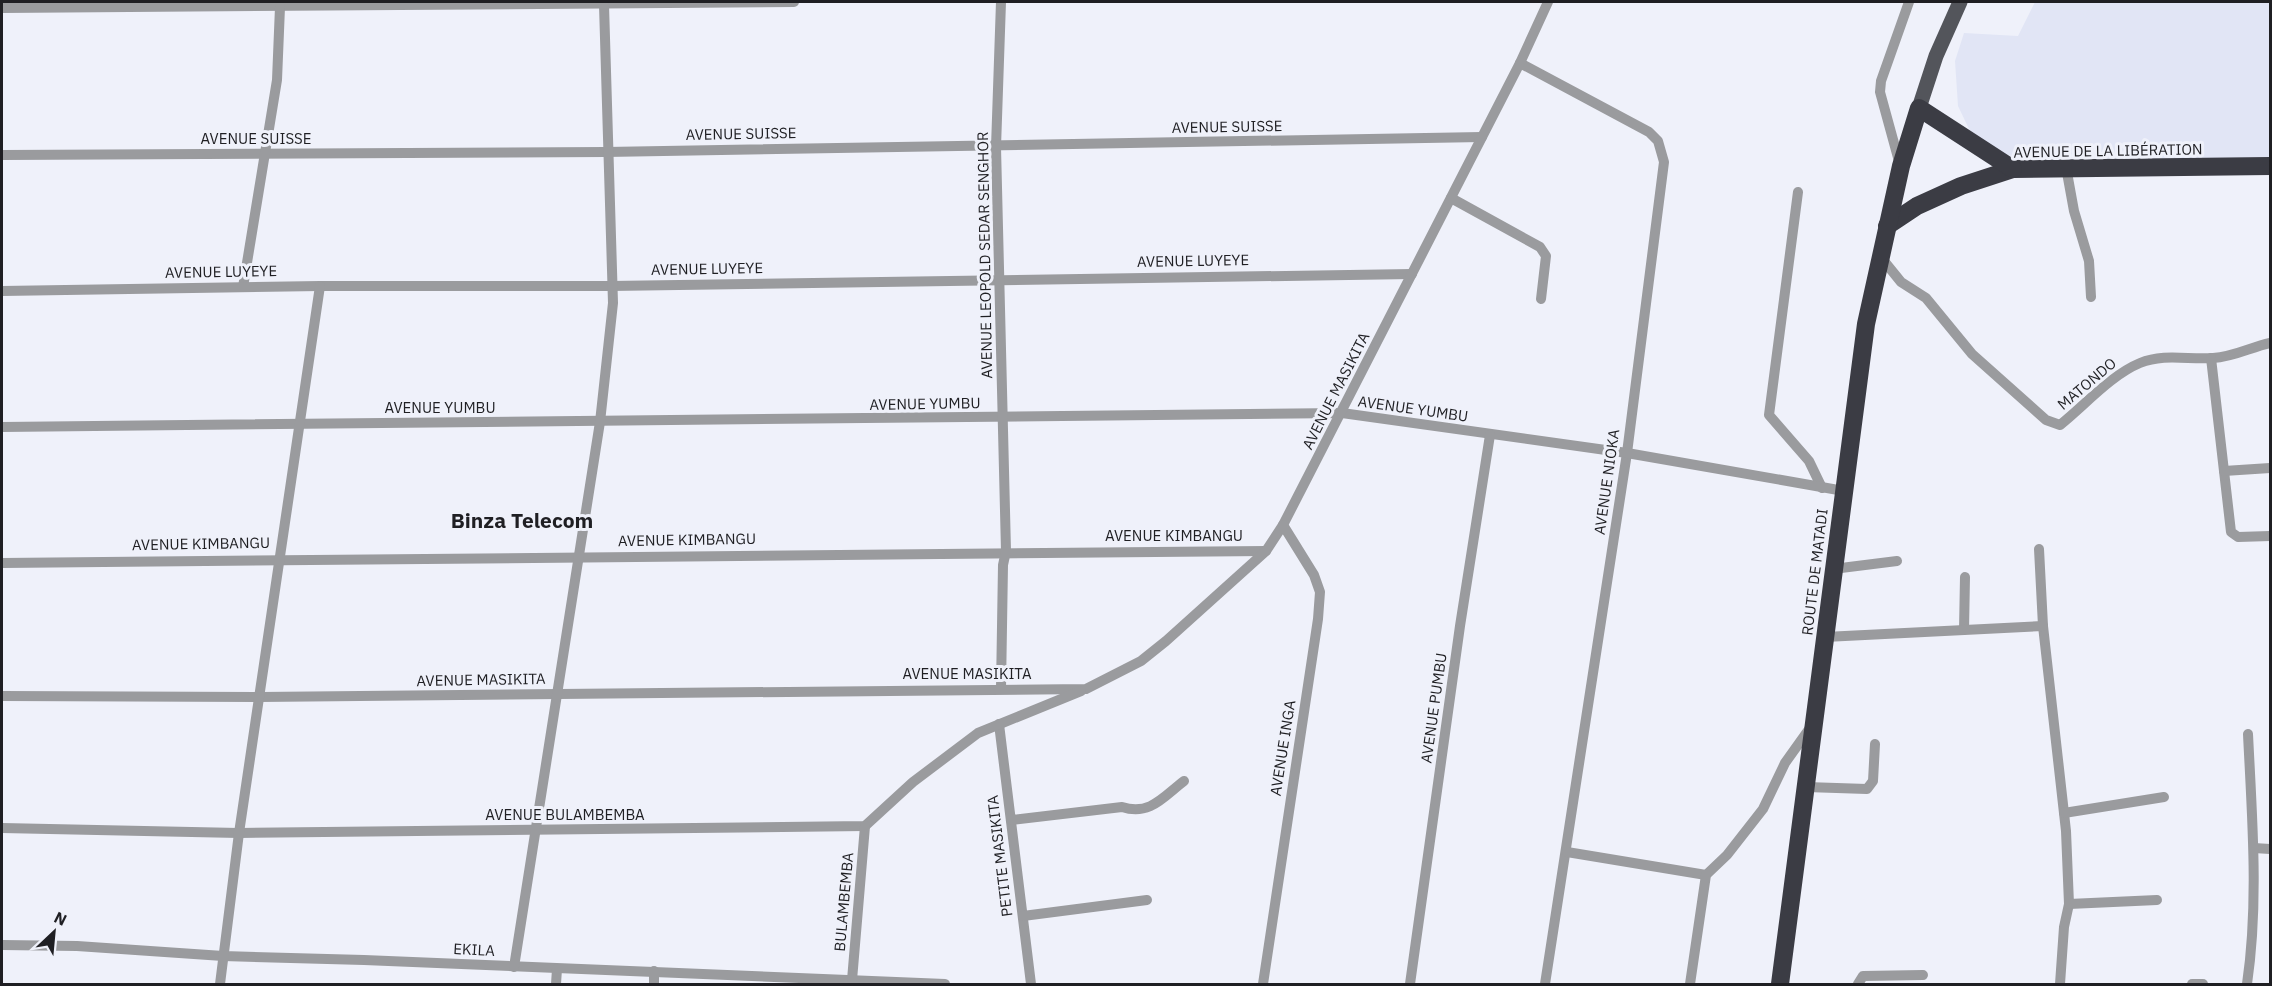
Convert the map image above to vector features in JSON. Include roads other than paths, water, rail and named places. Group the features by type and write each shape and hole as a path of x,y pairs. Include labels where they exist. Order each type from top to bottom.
{"highway":[{"name":"ROUTE DE MATADI","path":"1780,984 1866,324 1900,166 1919,108"},
{"path":"1919,108 1968,142 2013,169"},
{"name":"AVENUE DE LA LIBÉRATION","path":"1887,226 1917,206 1953,190 2013,169 2271,166"}],"main road":[{"path":"1919,108 1936,56 1960,2"}],"street":[{"path":"2,8 256,4 280,7 462,2 604,5 794,2"},
{"name":"AVENUE LEOPOLD SEDAR SENGHOR","path":"1001,2 996,147 1002,278 1006,551 1003,565 1001,688"},
{"name":"AVENUE MASIKITA","path":"2,696 260,697 1001,688 1086,689 1142,661 1228,588 1266,551 1283,525 1342,413 1520,63 1548,2"},
{"path":"1900,166 1880,92 1881,81 1909,2"},
{"path":"514,967 555,694 600,422 613,303 610,286 604,5"},
{"path":"243,287 263,154 277,80 280,7"},
{"name":"AVENUE NIOKA","path":"1520,63 1649,132 1663,151 1664,162 1627,453 1545,984"},
{"name":"AVENUE SUISSE","path":"2,155 606,152 1482,137"},
{"path":"2066,167 2074,211 2089,261 2091,297"},
{"path":"1798,192 1769,415 1809,461 1822,488"},
{"path":"1450,198 1540,247 1546,256 1541,299"},
{"name":"MATONDO","path":"1880,256 1901,282 1926,298 1972,354 2046,420 2060,425 2128,368 2143,361 2183,356 2211,358 2233,356 2271,343"},
{"name":"AVENUE LUYEYE","path":"2,291 320,286 610,286 1002,278 1412,274"},
{"path":"220,984 238,832 320,286"},
{"path":"2211,358 2233,536 2271,536"},
{"name":"AVENUE YUMBU","path":"2,427 1342,413 1627,453 1844,491"},
{"name":"AVENUE PUMBU","path":"1410,984 1460,626 1490,435"},
{"path":"2224,471 2271,468"},
{"name":"AVENUE INGA","path":"1263,984 1318,619 1320,592 1314,575 1283,525"},
{"path":"2039,549 2043,626 2064,813 2069,904 2064,927 2060,984"},
{"name":"AVENUE KIMBANGU","path":"2,562 1006,551 1266,551"},
{"path":"1833,569 1897,561"},
{"path":"1964,630 1965,577"},
{"path":"1825,637 2043,626"},
{"path":"865,826 947,755 978,733 1086,689"},
{"path":"1690,984 1706,875 1727,855 1763,809 1785,763 1814,723"},
{"name":"PETITE MASIKITA","path":"999,724 1031,984"},
{"path":"2247,984 2252,948 2254,848 2248,734"},
{"path":"1806,787 1870,786 1873,781 1875,744"},
{"path":"1011,820 1122,807 1137,811 1147,810 1184,781"},
{"path":"2064,813 2164,797"},
{"name":"AVENUE BULAMBEMBA","path":"2,828 238,832 394,829 534,831 865,826"},
{"name":"BULAMBEMBA","path":"852,980 865,826"},
{"path":"2254,848 2271,849"},
{"path":"1567,852 1706,875"},
{"path":"1023,916 1147,900"},
{"path":"2069,904 2157,900"},
{"name":"EKILA","path":"2,945 77,946 223,956 654,971 751,980 852,980 945,984"},
{"path":"556,984 557,969"},
{"path":"654,971 654,984"},
{"path":"1858,984 1863,976 1923,975"},
{"path":"2192,984 2203,984"}],"district":[{"name":"Binza Telecom","path":"522,521"}]}
